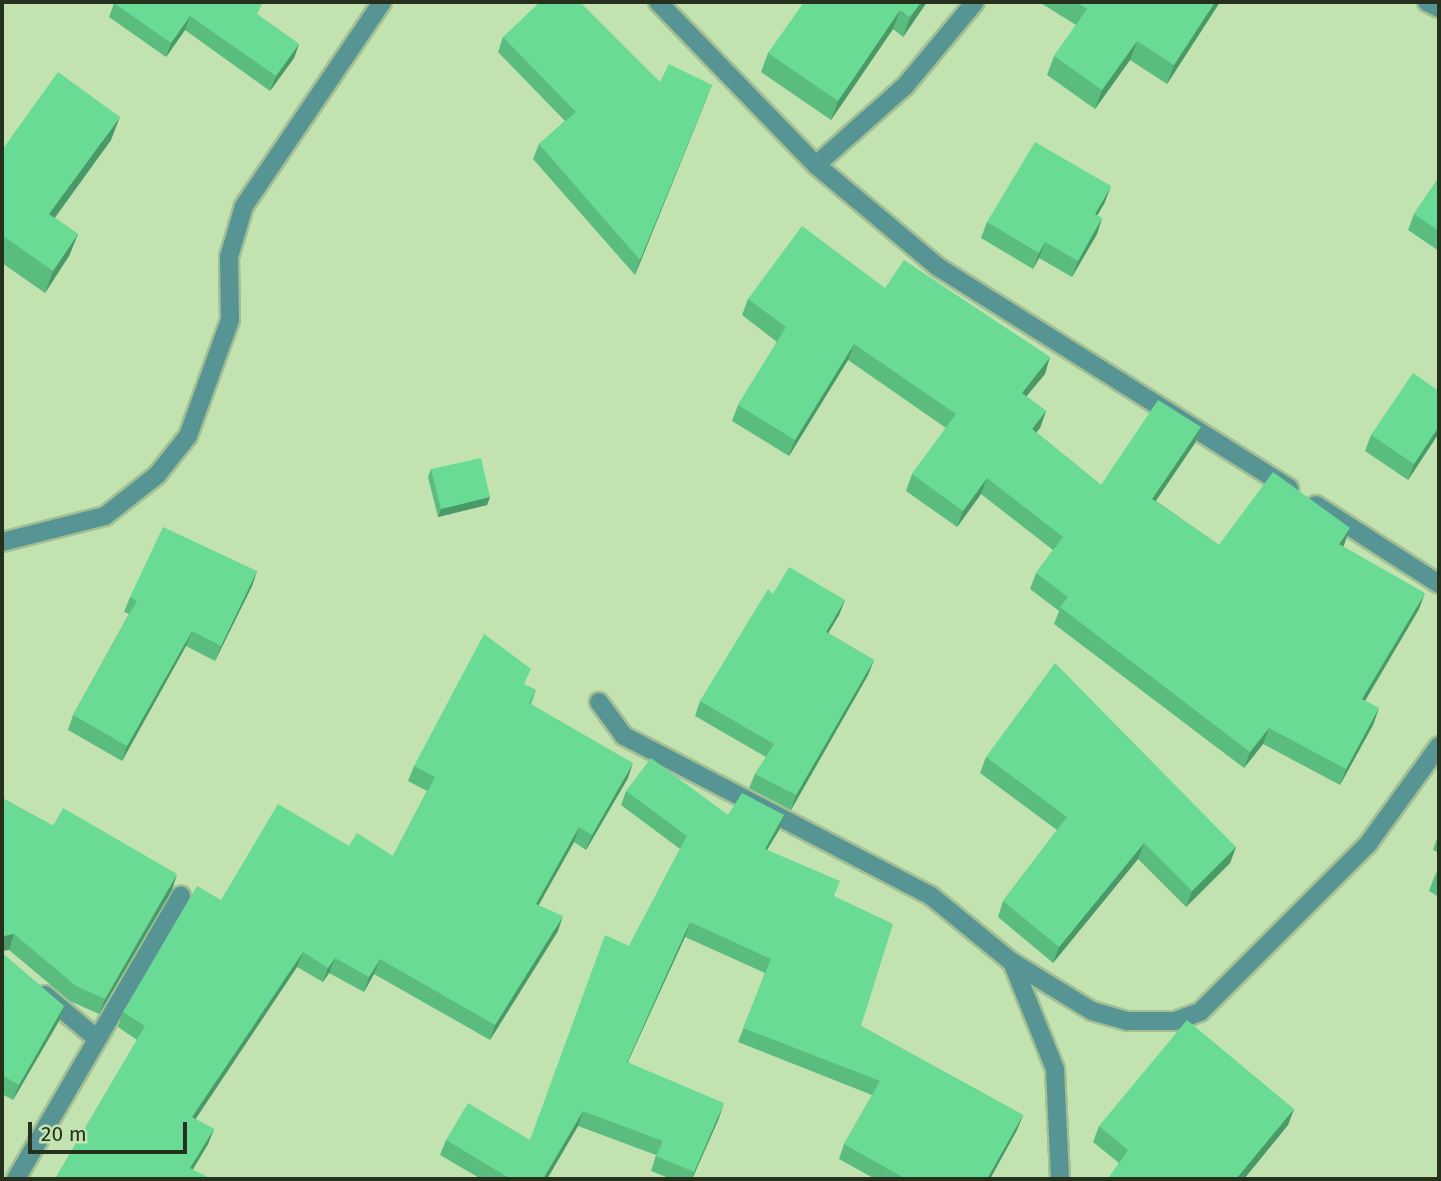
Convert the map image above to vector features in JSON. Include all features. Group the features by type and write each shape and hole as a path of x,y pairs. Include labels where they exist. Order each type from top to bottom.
{"street":[{"path":"2,542 105,516 157,475 188,436 230,320 229,257 244,206 382,2"},
{"path":"658,2 816,165 938,267 1439,584"},
{"path":"816,165 905,86 975,2"},
{"path":"1427,2 1439,8"},
{"path":"599,702 624,736 931,896 1012,962 1092,1011 1128,1021 1175,1021 1200,1012 1368,844 1439,746"},
{"path":"16,1179 181,896"},
{"path":"1012,962 1055,1069 1060,1179"},
{"path":"26,980 96,1038"}],"building":[{"path":"115,2 263,2 257,14 299,44 276,76 190,16 171,43"},
{"path":"540,2 580,2 660,82 669,64 712,85 640,260 539,144 576,112 503,37"},
{"path":"804,2 921,2 910,17 900,10 838,101 768,53"},
{"path":"1076,2 1215,2 1174,65 1137,41 1102,90 1054,56 1087,9"},
{"path":"58,72 120,117 49,214 78,234 53,271 2,235 2,150"},
{"path":"1035,142 1111,186 1095,214 1102,218 1078,261 1045,242 1039,253 987,222"},
{"path":"1439,177 1439,231 1414,214"},
{"path":"802,226 885,288 904,260 1050,357 1022,393 1046,411 1032,429 1101,485 1158,400 1201,427 1152,499 1219,545 1273,472 1350,528 1339,544 1425,593 1362,699 1379,708 1346,769 1269,728 1250,752 1060,607 1068,597 1036,573 1063,537 987,478 963,511 912,474 956,414 854,344 795,440 738,405 786,327 748,299"},
{"path":"1413,373 1439,391 1439,426 1414,464 1371,435"},
{"path":"481,458 490,497 441,509 431,469"},
{"path":"163,527 257,571 221,646 192,631 127,746 73,715 137,601 130,597"},
{"path":"789,567 845,600 826,632 874,660 796,795 755,774 774,744 700,701 768,589 773,594"},
{"path":"484,634 531,669 524,684 536,690 529,703 633,763 592,835 579,827 536,904 563,916 495,1025 380,959 369,977 335,958 328,968 303,952 192,1117 214,1129 190,1168 212,1179 55,1179 145,1026 123,1012 197,886 221,900 278,804 349,846 357,833 393,856 435,777 414,766"},
{"path":"1055,663 1236,847 1192,891 1144,843 1059,947 1003,901 1067,817 986,757"},
{"path":"651,758 728,815 742,793 784,815 765,849 840,881 834,896 893,924 861,1026 1023,1115 987,1179 906,1179 844,1144 880,1081 743,1028 771,959 690,922 627,1062 724,1103 694,1172 656,1156 663,1141 583,1111 543,1179 511,1179 446,1140 468,1103 530,1140 605,935 629,946 687,836 626,791"},
{"path":"2,798 53,826 63,808 177,874 105,999 76,986 14,934 2,936"},
{"path":"2,953 64,1006 19,1085 2,1075 2,1011 5,1004 2,1002"},
{"path":"1187,1020 1294,1109 1236,1179 1108,1179 1128,1150 1099,1126"}]}
